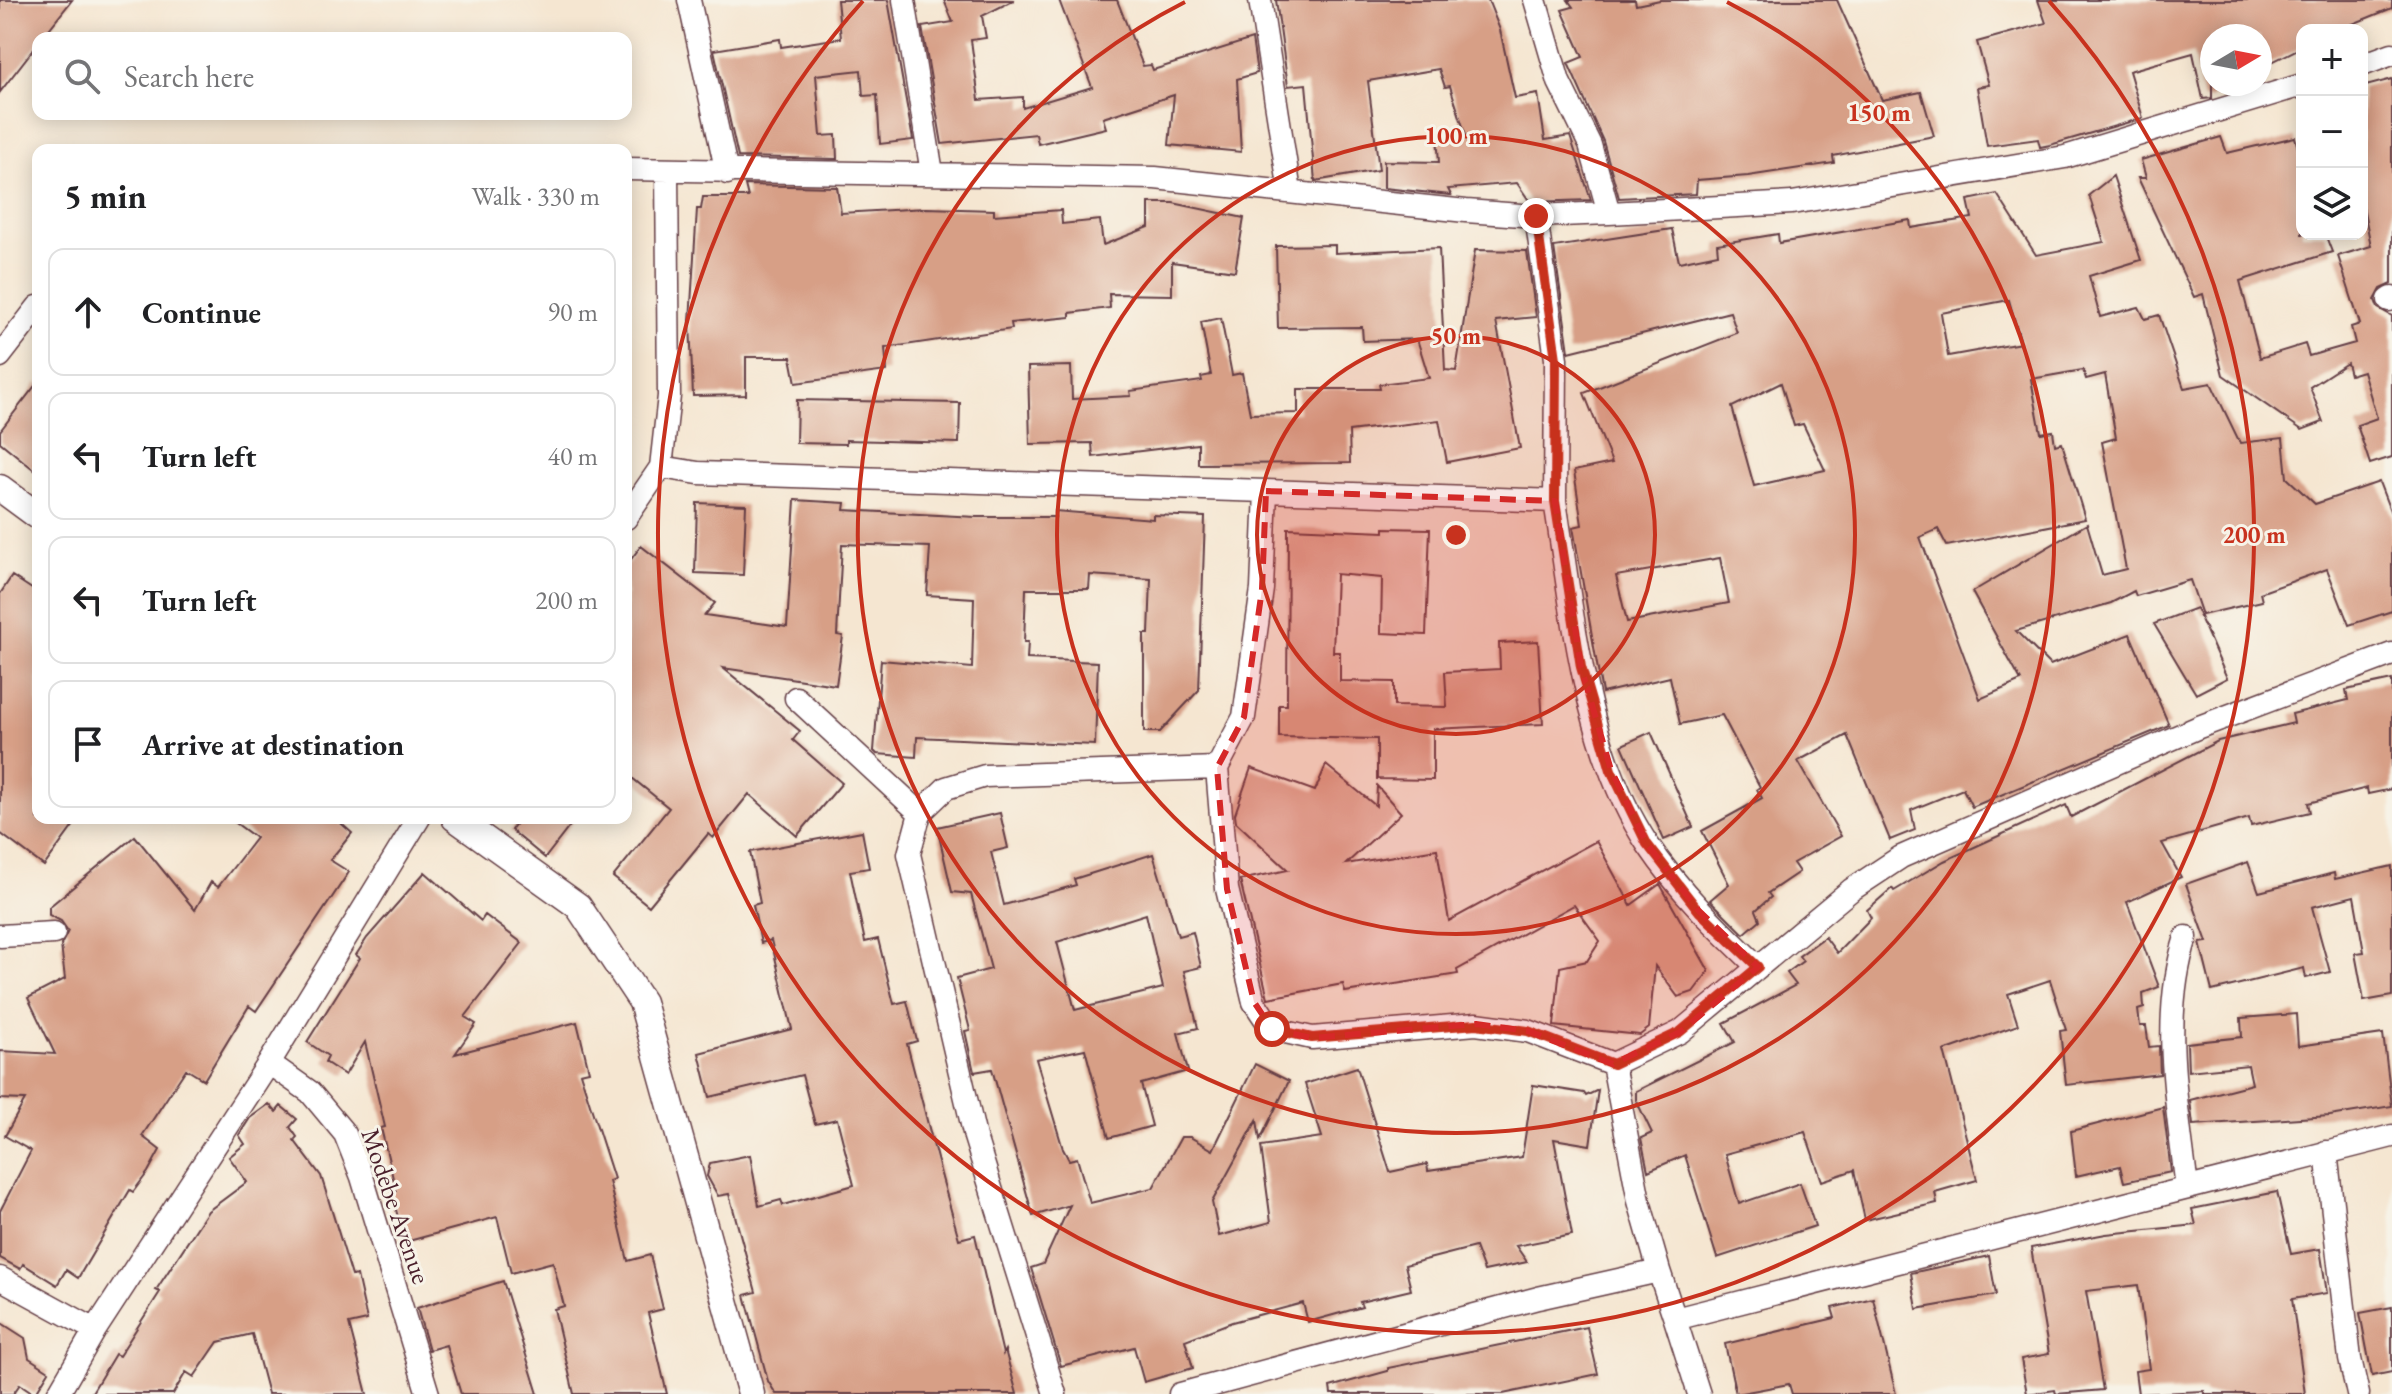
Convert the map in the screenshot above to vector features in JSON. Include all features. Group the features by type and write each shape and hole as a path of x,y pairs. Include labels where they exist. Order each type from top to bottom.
{"street":[{"path":"689,0 727,173"},
{"path":"904,0 932,173"},
{"path":"1260,0 1290,192"},
{"path":"1535,0 1559,82 1590,145 1609,213"},
{"path":"2368,63 2392,54"},
{"path":"632,169 1155,178 1536,216 1609,213 1792,203 2065,157 2296,87"},
{"path":"632,509 661,467 669,396 667,170"},
{"path":"1536,216 1556,359 1555,501 1581,667 1611,770 1647,844 1699,911 1758,967"},
{"path":"0,356 32,315"},
{"path":"661,467 698,473 1555,501"},
{"path":"0,488 32,512"},
{"path":"1266,491 1262,589 1244,717 1217,768 1227,889 1254,1002 1272,1029 1312,1038 1476,1024 1528,1031 1613,1064 1680,1032 1851,890 1901,857 2199,727 2392,654"},
{"path":"796,698 920,813"},
{"path":"1055,1394 968,1107 909,854 920,813 946,788 985,776 1217,768"},
{"path":"58,1394 95,1330 269,1063 415,824"},
{"path":"463,824 578,906 642,1002 751,1394"},
{"path":"0,936 54,933"},
{"path":"2186,937 2180,957 2170,1052 2187,1188"},
{"name":"Modebe Avenue","path":"269,1063 310,1092 345,1134 362,1177 428,1394"},
{"path":"1613,1064 1639,1201 1699,1394"},
{"path":"1675,1319 2392,1136"},
{"path":"2326,1152 2350,1359 2358,1394"},
{"path":"1180,1394 1538,1298 1659,1271"},
{"path":"0,1278 95,1330"}],"highlighted area":[{"path":"1266,491 1555,501 1581,667 1611,770 1647,844 1699,911 1758,967 1680,1032 1613,1064 1528,1031 1476,1024 1312,1038 1272,1029 1254,1002 1227,889 1217,768 1244,717 1262,589"}],"building":[{"path":"0,0 72,0 47,32 32,32 32,51 0,92"},
{"path":"837,0 888,0 913,140 880,144 877,95 863,96 861,70 816,75 821,136 836,135 837,159 738,157 714,50 780,39 781,47 841,38"},
{"path":"944,0 1014,0 982,16 986,38 971,40 979,100 1023,97 1023,108 1092,87 1059,0 1117,0 1143,66 1151,65 1153,70 1252,39 1257,73 1237,79 1241,152 1169,145 1174,95 1103,118 1106,128 1038,144 1036,134 942,144 922,27 953,22"},
{"path":"1276,0 1488,0 1500,30 1515,98 1538,94 1545,140 1570,136 1591,200 1530,202 1517,183 1448,189 1451,195 1384,188 1384,161 1439,162 1437,136 1467,139 1450,86 1445,87 1439,69 1368,81 1379,170 1315,181 1306,84 1288,86"},
{"path":"1568,0 1635,0 1636,5 1660,0 1837,0 1882,100 1921,92 1934,136 1833,156 1834,163 1697,180 1696,194 1619,198 1603,141 1568,63 1583,57 1562,10 1573,7"},
{"path":"2038,0 2392,0 2392,8 2353,24 2296,24 2296,50 2272,62 2272,24 2200,24 2200,85 2193,53 2129,71 2143,118 2040,147 2038,139 1987,146 1977,87 1989,85 1977,42 2046,23"},
{"path":"2392,79 2392,284 2381,289 2375,300 2378,308 2392,316 2392,457 2370,464 2357,425 2377,418 2363,371 2350,375 2347,363 2310,387 2323,422 2302,430 2223,375 2203,294 2194,297 2138,178 2146,178 2141,160 2221,137 2227,153 2295,137 2296,240 2327,240 2332,252 2240,281 2260,358 2305,344 2309,356 2355,343 2351,327 2360,324 2338,256 2371,246 2368,231 2368,85"},
{"path":"2113,176 2141,260 2089,276 2100,317 2139,307 2145,319 2159,315 2184,388 2211,383 2240,443 2283,438 2287,478 2315,504 2379,482 2392,516 2392,611 2349,625 2327,569 2260,593 2262,601 2202,615 2190,580 2136,596 2134,591 2111,603 2016,631 2050,665 2130,634 2169,725 1972,807 1963,789 1911,810 1915,830 1890,840 1847,735 1798,761 1841,836 1793,863 1799,872 1768,893 1771,897 1756,910 1760,920 1744,934 1710,900 1729,884 1702,831 1762,798 1757,789 1760,787 1722,715 1680,724 1670,677 1602,693 1573,527 1582,525 1574,471 1612,463 1584,393 1737,333 1730,312 1569,352 1554,247 1672,229 1679,262 1718,254 1717,244 1778,234 1779,243 1910,220 1911,228 1972,218 1968,200 1997,194 2036,255 2104,242 2089,195","holes":["2009,300 2021,343 1948,356 1941,313","2083,370 2086,379 2105,374 2116,438 2102,442 2126,569 2102,575 2087,524 1972,592 2021,681 1980,699 1920,537 1938,529 1947,546 2085,519 2062,443 2055,445 2053,431 2041,433 2031,379","1781,383 1794,426 1803,424 1825,470 1754,486 1732,407","1720,558 1729,603 1627,622 1616,576"]},
{"path":"745,185 837,187 841,213 926,208 994,210 994,215 1061,210 1062,224 1100,220 1103,245 1149,227 1149,203 1173,203 1244,218 1235,271 1172,262 1172,295 1109,294 1110,308 1070,313 1070,317 1011,323 1012,329 885,348 887,371 796,383 791,357 746,357 746,395 693,396 690,321 697,209 701,209 703,197 748,197"},
{"path":"1335,245 1335,253 1439,248 1445,370 1456,371 1475,250 1527,251 1536,317 1496,321 1520,448 1447,462 1439,420 1349,431 1350,463 1198,464 1198,444 1093,457 1092,443 1030,444 1028,367 1071,366 1072,399 1131,396 1130,391 1202,381 1201,377 1211,375 1201,322 1221,318 1232,375 1242,373 1250,414 1298,413 1298,389 1380,389 1379,384 1429,378 1417,339 1363,341 1362,327 1278,328 1276,246"},
{"path":"32,390 32,468 0,442 0,431"},
{"path":"797,400 960,403 959,443 846,440 846,444 796,443"},
{"path":"795,500 845,503 844,510 976,517 1055,517 1055,511 1153,519 1153,515 1205,517 1199,690 1160,732 1144,732 1144,634 1149,634 1151,579 1090,575 1089,589 1026,589 1024,642 1028,642 1027,659 1098,662 1095,745 917,737 916,757 877,754 874,751 881,660 972,668 974,598 927,595 930,547 842,544 837,635 843,636 836,685 723,668 800,731 793,740 842,783 797,836 749,794 713,838 708,834 649,906 613,877 669,808 632,778 632,558 641,546 715,603 705,615 787,627"},
{"path":"697,503 746,505 743,575 695,573"},
{"path":"1288,528 1384,532 1384,528 1430,529 1426,635 1381,633 1382,578 1336,574 1333,652 1340,652 1340,681 1394,682 1394,706 1447,707 1445,672 1500,669 1499,643 1538,641 1543,724 1433,729 1433,780 1377,779 1377,739 1279,737 1279,705 1287,705"},
{"path":"12,576 32,589 32,824 75,824 44,866 0,833 0,594"},
{"path":"2196,608 2227,678 2196,694 2154,624"},
{"path":"2392,680 2392,789 2368,794 2367,788 2308,803 2310,812 2251,826 2249,818 2162,843 2181,877 2127,902 2159,987 2143,993 2144,1008 2138,1010 2140,1026 2146,1026 2149,1047 2159,1046 2160,1074 2066,1085 2060,1031 2066,1030 2050,980 2008,994 2018,1025 1944,1051 1977,1180 1935,1192 1937,1203 1865,1220 1854,1170 1822,1181 1805,1132 1725,1154 1739,1204 1800,1183 1815,1226 1717,1258 1685,1155 1648,1171 1641,1138 1652,1133 1636,1100 1636,1091 1735,1042 1724,1023 1796,985 1787,973 1803,961 1799,956 1825,937 1837,953 1871,918 1867,910 1892,888 1894,891 1944,861 2066,805 2071,817 2218,741 2294,723 2292,714 2348,700 2346,690"},
{"path":"1651,732 1693,827 1664,840 1622,745"},
{"path":"1326,765 1376,806 1377,786 1401,813 1346,864 1437,849 1449,921 1596,841 1631,905 1660,884 1709,971 1693,992 1678,997 1655,966 1649,1028 1640,1035 1554,1026 1560,967 1587,961 1600,941 1574,905 1457,970 1458,974 1345,992 1343,984 1268,998 1240,880 1288,870 1236,822 1235,814 1251,768 1315,791"},
{"path":"1000,813 1008,848 991,852 1004,905 1076,885 1074,879 1153,854 1178,936 1193,932 1201,967 1184,971 1198,1028 1178,1033 1188,1071 1141,1084 1152,1126 1109,1138 1085,1049 1036,1059 1063,1149 1069,1160 1077,1158 1090,1203 1153,1188 1181,1137 1190,1137 1213,1150 1255,1064 1289,1081 1260,1140 1257,1120 1212,1202 1219,1236 1271,1222 1261,1146 1322,1137 1305,1084 1357,1067 1390,1172 1427,1164 1428,1171 1522,1157 1533,1085 1584,1093 1586,1096 1598,1090 1590,1145 1554,1139 1572,1235 1516,1246 1527,1262 1484,1271 1475,1247 1405,1265 1411,1290 1360,1302 1362,1307 1308,1322 1303,1303 1232,1322 1185,1340 1193,1368 1144,1382 1134,1347 1061,1366 1031,1268 1043,1264 1070,1205 1033,1216 992,1069 974,1072 965,1031 970,1030 957,978 991,969 971,894 952,892 937,827","holes":["1146,914 1163,988 1075,1010 1057,942"]},
{"path":"237,824 342,824 352,833 330,860 349,872 256,1011 249,1006 204,1080 186,1069 142,1136 160,1150 133,1192 130,1190 78,1278 66,1270 57,1285 23,1264 20,1269 0,1258 0,1211 31,1151 5,1136 25,1100 0,1099 0,1051 55,1054 28,998 65,979 61,945 68,931 61,921 49,915 49,907 135,836 195,910 211,882 218,887 256,838"},
{"path":"516,824 571,824 545,858 511,830"},
{"path":"862,831 869,868 850,871 865,942 878,939 894,1004 907,1001 917,1041 907,1044 959,1239 975,1235 1003,1354 1005,1350 1017,1394 776,1394 768,1381 745,1295 756,1292 729,1194 718,1196 707,1176 710,1163 750,1155 759,1206 781,1200 783,1205 854,1185 837,1119 815,1124 802,1075 710,1097 699,1053 792,1029 771,940 761,943 753,905 760,903 750,852"},
{"path":"2248,862 2259,892 2334,873 2335,879 2392,866 2392,996 2364,1001 2355,953 2364,952 2354,896 2312,907 2330,972 2306,978 2304,968 2212,991 2200,943 2207,942 2186,884"},
{"path":"425,872 481,921 485,915 522,943 465,1017 476,1024 455,1054 577,1022 589,1071 580,1073 614,1179 609,1181 628,1261 650,1255 663,1309 648,1313 667,1394 574,1394 554,1309 564,1306 553,1262 511,1273 497,1217 405,1242 391,1192 396,1191 381,1128 385,1127 365,1042 345,1075 325,1062 328,1056 307,1042 360,958 356,955 367,938"},
{"path":"2296,1014 2298,1046 2383,1034 2392,1106 2330,1116 2193,1125 2190,1100 2252,1084 2248,1065 2188,1071 2187,1043 2242,1037 2241,1018"},
{"path":"269,1104 276,1112 281,1106 297,1119 290,1127 297,1137 294,1140 321,1176 352,1276 357,1275 367,1320 349,1324 367,1394 268,1394 252,1334 218,1342 194,1377 186,1372 173,1394 91,1394 115,1354 119,1356 160,1292 156,1290 208,1211 247,1182 229,1157 245,1144 239,1135 250,1118"},
{"path":"2163,1107 2171,1172 2124,1182 2120,1166 2076,1176 2071,1131"},
{"path":"2277,1192 2291,1254 2320,1249 2327,1293 2292,1299 2305,1394 2204,1394 2204,1391 2138,1394 2135,1371 2149,1369 2138,1285 2086,1291 2103,1390 2056,1394 2055,1390 2027,1394 2021,1359 2049,1354 2031,1248 2106,1234 2196,1225 2192,1209"},
{"path":"1989,1256 1996,1295 1917,1309 1911,1273"},
{"path":"503,1281 538,1394 461,1394 446,1345 429,1350 417,1308"},
{"path":"1873,1298 1896,1394 1792,1394 1789,1384 1736,1394 1725,1344 1835,1318 1832,1308"},
{"path":"2392,1307 2392,1372 2372,1376 2360,1313"},
{"path":"0,1322 25,1338 29,1358 49,1371 35,1394 20,1384 13,1394 0,1394"},
{"path":"1587,1327 1598,1374 1503,1394 1331,1394 1330,1387 1388,1371 1388,1368"}],"route":[{"path":"1272,1029 1312,1038 1476,1024 1528,1031 1613,1064 1680,1032 1758,967 1699,911 1647,844 1611,770 1581,667 1555,501 1556,359 1536,216"}]}
